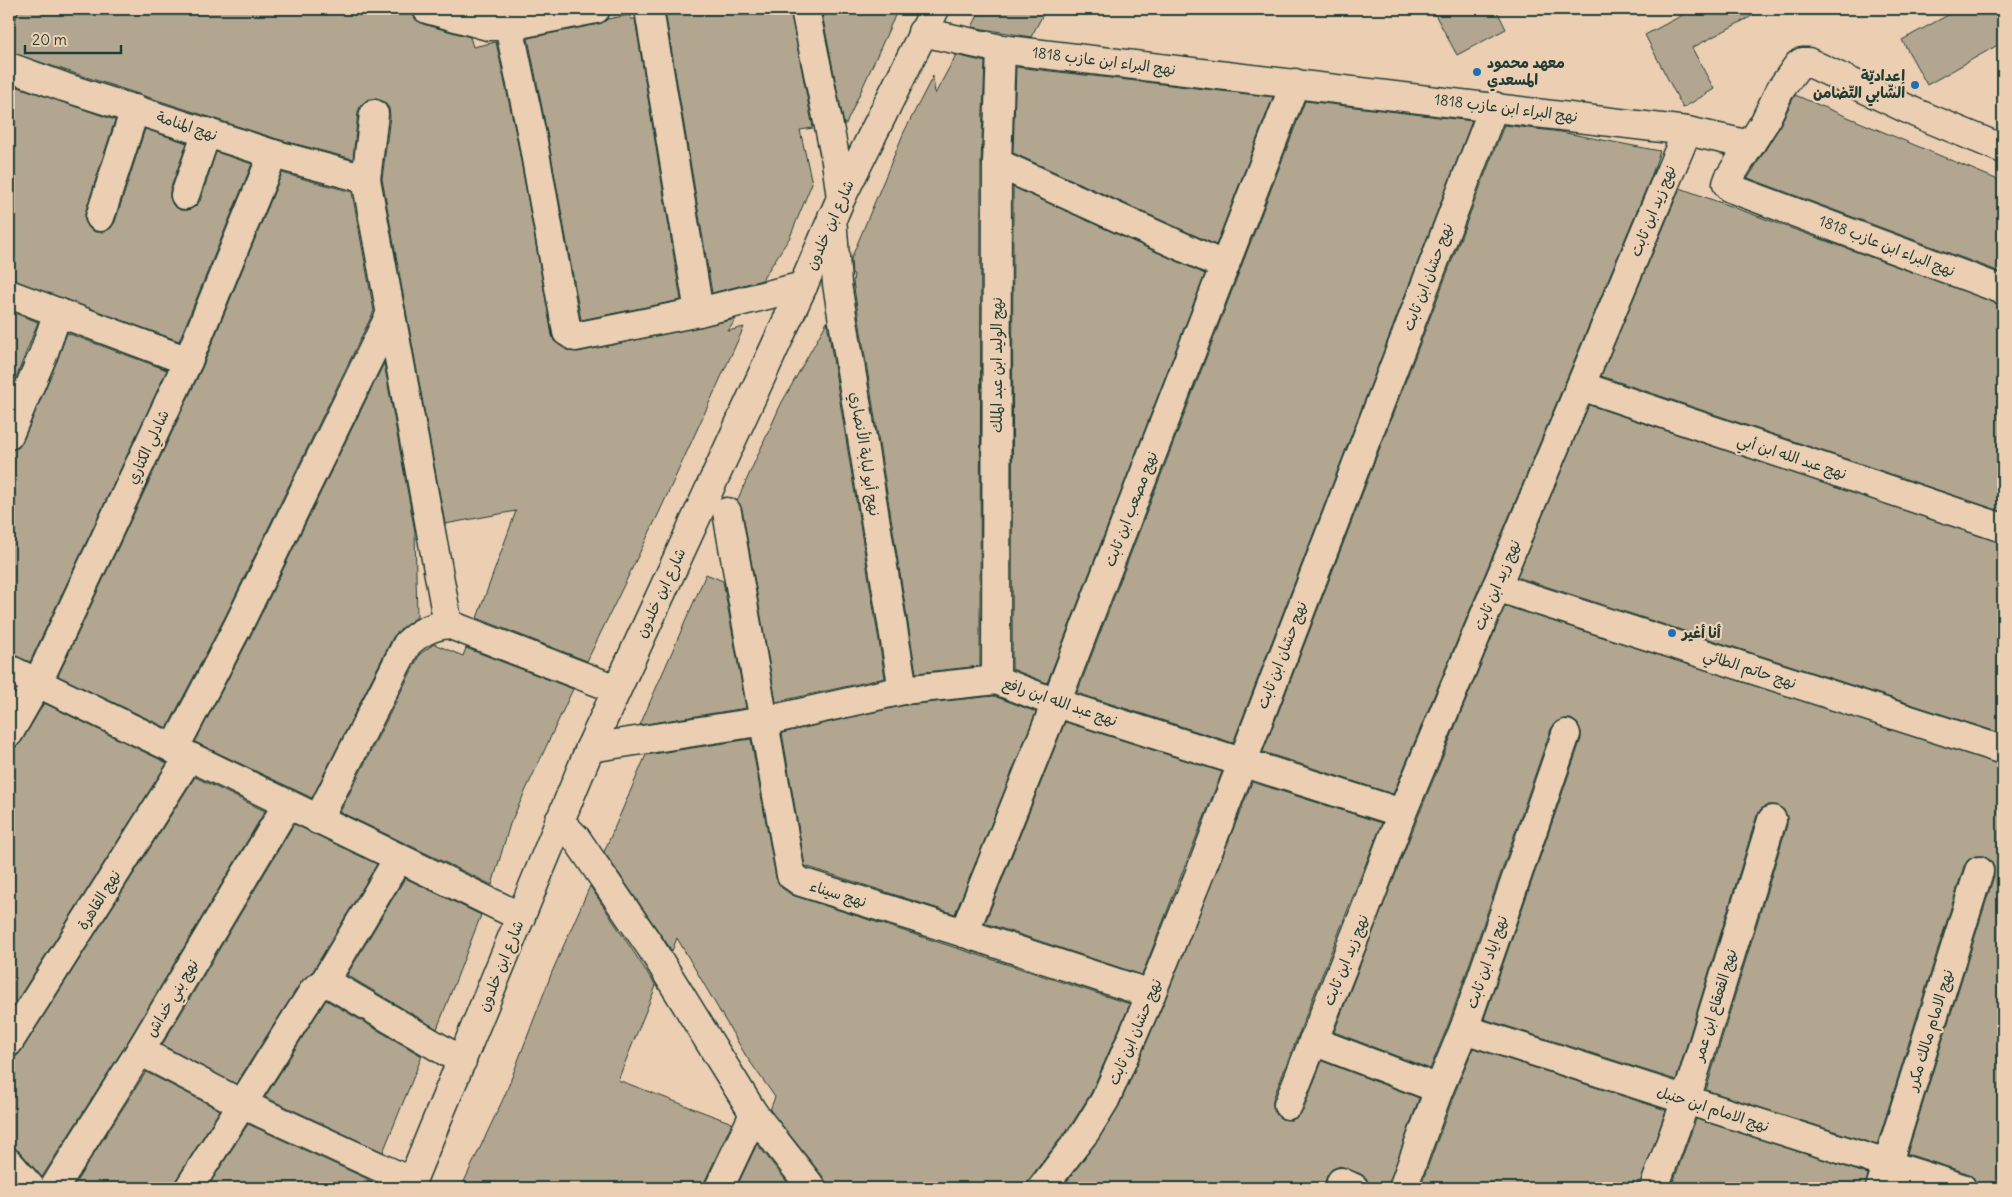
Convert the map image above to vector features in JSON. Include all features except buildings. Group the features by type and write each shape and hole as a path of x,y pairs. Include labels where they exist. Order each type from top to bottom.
{"street":[{"path":"427,9 483,25 509,26 596,9"},
{"path":"649,9 699,312"},
{"name":"نهج أبو لبابة الأنصاري","path":"805,9 836,161 837,284 903,690"},
{"name":"شارع ابن خلدون","path":"410,1185 521,917 558,821 616,689 803,286 836,208 935,9"},
{"path":"509,26 532,136 567,332 574,337 699,312 803,286"},
{"name":"نهج البراء ابن عازب 1818","path":"922,32 1000,49 1494,106 1686,131 1750,145 1729,178 1728,184 1730,188 2003,290"},
{"name":"نهج الوليد ابن عبد الملك","path":"996,680 997,163 1000,49"},
{"path":"1750,145 1759,133 1780,90 1798,65 1802,62 1808,62 1916,113 2003,149"},
{"name":"نهج المنامة","path":"9,67 64,87 273,154 366,178"},
{"name":"نهج مصعب ابن ثابت","path":"964,933 1056,703 1295,83"},
{"name":"نهج حسّان ابن ثابت","path":"1042,1188 1086,1130 1105,1100 1152,994 1494,106"},
{"path":"100,216 135,109"},
{"path":"374,114 366,178 448,624"},
{"name":"نهج زيد ابن ثابت","path":"1288,1105 1366,911 1402,813 1686,131"},
{"path":"185,195 207,132"},
{"name":"شادلي الكتاري","path":"9,734 38,682 188,361 273,154"},
{"path":"997,163 1225,266"},
{"path":"9,294 188,361"},
{"path":"9,435 44,355 58,312"},
{"name":"نهج القاهرة","path":"9,1042 182,753 238,626 391,313"},
{"name":"نهج عبد الله ابن أبي","path":"1581,386 2003,528"},
{"name":"نهج سيناء","path":"727,512 791,875 801,882 1152,994"},
{"name":"نهج حاتم الطائي","path":"1496,587 2003,750"},
{"path":"318,820 407,644 420,632 434,626 448,624 616,689"},
{"path":"9,669 521,917"},
{"name":"نهج عبد الله ابن رافع","path":"590,748 765,722 903,690 996,680 1056,703 1402,813"},
{"name":"نهج اياد ابن ثابت","path":"1403,1188 1439,1089 1464,1029 1566,734"},
{"name":"نهج بني خداش","path":"54,1188 140,1051 287,805"},
{"name":"نهج القعقاع ابن عمر","path":"1654,1188 1686,1100 1772,820"},
{"path":"558,821 576,838 652,949 754,1114 812,1188"},
{"path":"189,1188 314,990 325,981 398,858"},
{"name":"نهج الامام مالك مكرر","path":"1884,1177 1979,871"},
{"path":"325,981 462,1061"},
{"name":"نهج الامام ابن حنبل","path":"1464,1029 1686,1100 1884,1177 1962,1188"},
{"path":"1313,1041 1439,1089"},
{"path":"140,1051 242,1104 410,1185"},
{"path":"719,1188 754,1114"},
{"path":"9,1164 31,1188"}],"place":[{"name":"معهد محمود المسعدي","path":"1477,72"},
{"name":"إعداديّة الشّابي التّضامن","path":"1915,85"},
{"name":"أنا أغير","path":"1672,633"}]}
